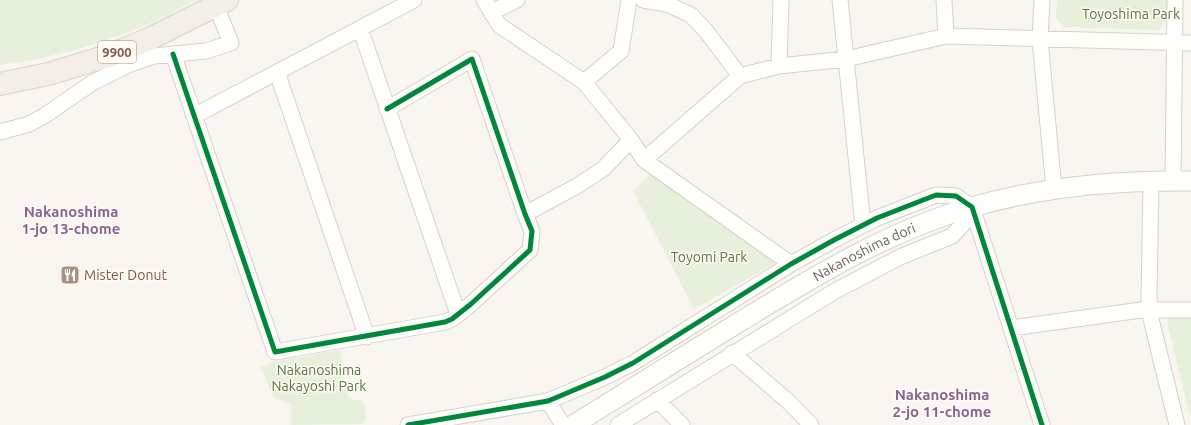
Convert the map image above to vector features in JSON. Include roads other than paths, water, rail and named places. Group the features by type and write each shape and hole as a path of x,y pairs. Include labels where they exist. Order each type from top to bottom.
{"main road":[{"name":"9900","path":"0,84 48,74 108,56 149,39 222,3"}],"street":[{"path":"194,116 414,0"},
{"path":"484,0 499,25 584,82 631,140 644,160 791,264"},
{"path":"492,12 517,0"},
{"path":"584,82 621,51 629,0"},
{"path":"643,0 666,4 691,15 706,31 740,76"},
{"path":"779,66 781,0"},
{"path":"840,0 863,225"},
{"path":"944,0 946,36"},
{"path":"1042,0 1040,40 1054,189"},
{"path":"1175,0 1174,43 1182,181"},
{"path":"0,132 29,124 44,116 92,83 128,66 154,56 206,51 231,43 222,3"},
{"path":"360,28 458,314"},
{"path":"644,160 740,76 779,66 846,58 946,36 1040,40 1191,43"},
{"path":"173,54 275,352 445,322 458,314 530,250 532,231 472,59 387,109"},
{"path":"276,72 367,336"},
{"path":"525,214 577,186 603,169 631,140"},
{"path":"1151,181 1149,298 1151,319 1177,425"},
{"name":"Nakanoshima dori","path":"573,425 828,269 891,237 944,216 972,207 1054,189 1097,183 1182,181"},
{"path":"408,425 548,401 605,378 633,363 791,264 834,240 903,207 936,195 956,196 972,207 1042,425"},
{"path":"618,425 856,279 900,257 952,236 965,222 972,207"},
{"path":"1010,328 1150,309 1191,310"},
{"path":"732,354 790,403 811,425"},
{"path":"658,400 682,425"},
{"path":"548,401 563,425"}],"place":[{"name":"Mister Donut","path":"70,275"}],"district":[{"name":"Nakanoshima 1-jo 13-chome","path":"71,220"},
{"name":"Nakanoshima 2-jo 11-chome","path":"942,402"}],"park label":[{"name":"Toyoshima Park","path":"1131,14"},
{"name":"Toyomi Park","path":"709,257"},
{"name":"Nakanoshima Nakayoshi Park","path":"319,378"}]}
